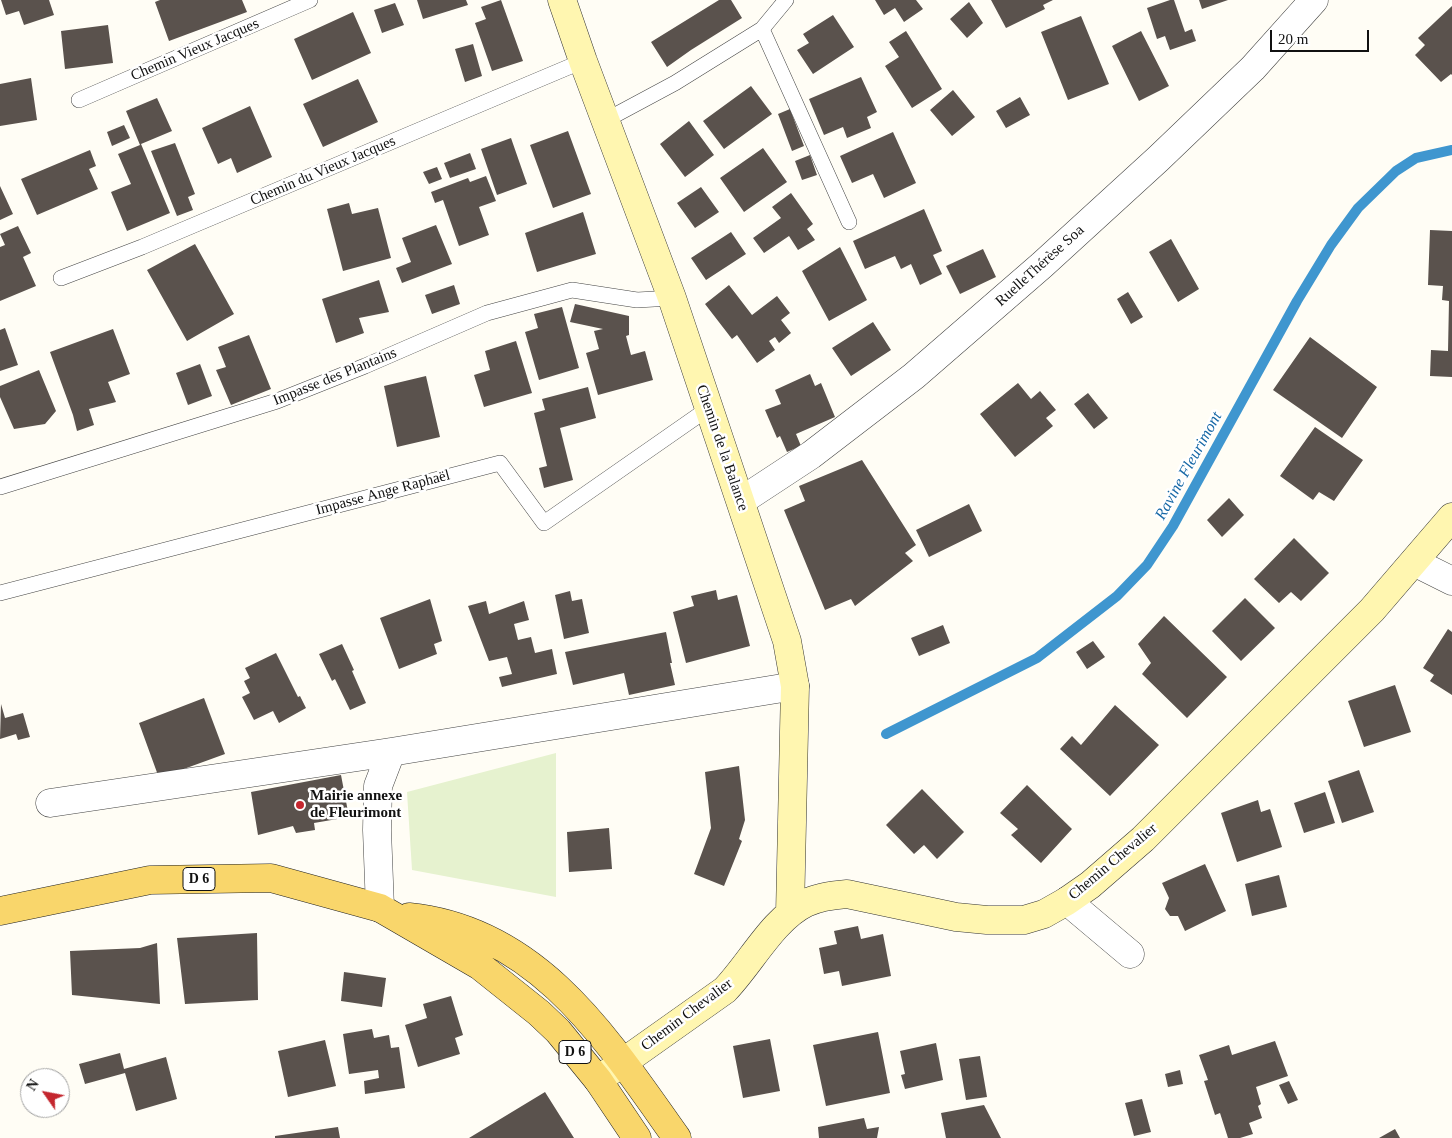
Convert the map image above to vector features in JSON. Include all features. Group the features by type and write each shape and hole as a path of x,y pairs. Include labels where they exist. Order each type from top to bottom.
{"main road":[{"name":"D 6","path":"0,911 150,880 271,878 387,912 433,919 464,928 498,943 517,954 537,968 563,991 623,1062 677,1138"},
{"name":"D 6","path":"387,912 463,956 519,996 558,1031 598,1080 637,1138"}],"street":[{"name":"Chemin de la Balance","path":"562,0 583,62 672,298 787,641 795,686 790,913"},
{"name":"RuelleThérèse Soa","path":"740,501 811,455 914,376 1158,159 1253,68 1314,0"},
{"name":"Chemin Chevalier","path":"598,1080 725,990 790,913 807,902 847,894 956,917 987,920 1024,920 1044,914 1067,902 1090,885 1143,839 1372,610 1452,516"},
{"path":"1414,562 1452,581"},
{"path":"50,803 391,752 795,686"},
{"path":"387,912 377,830 378,786 391,752"},
{"path":"1067,902 1130,954"}],"lane":[{"name":"Chemin Vieux Jacques","path":"80,100 310,0"},
{"path":"606,120 675,83 762,29 786,0"},
{"path":"762,29 849,222"},
{"name":"Chemin du Vieux Jacques","path":"61,278 152,243 583,62"},
{"name":"Impasse des Plantains","path":"0,488 277,402 366,366 487,313 572,290 637,300 672,298"},
{"name":"Impasse Ange Raphaël","path":"0,593 500,463 544,523 709,408"}],"green space":[{"path":"556,753 556,897 412,870 407,792"}],"building":[{"path":"1,0 49,0 54,15 24,25 19,11 6,15"},
{"path":"160,0 242,0 247,12 169,41 155,2"},
{"path":"417,0 466,0 468,5 423,19"},
{"path":"501,0 523,61 492,71 475,23 486,19 481,7"},
{"path":"719,0 731,0 742,18 667,67 651,42"},
{"path":"875,0 916,0 923,9 904,22 895,8 884,15"},
{"path":"991,0 1053,0 1043,5 1045,9 1006,28"},
{"path":"1174,0 1185,32 1192,29 1196,41 1170,50 1165,36 1157,39 1147,8"},
{"path":"1199,0 1228,0 1202,9"},
{"path":"969,2 983,23 967,38 950,19"},
{"path":"395,3 404,25 382,33 374,10"},
{"path":"1452,6 1452,75 1441,82 1415,55 1425,45 1418,38"},
{"path":"353,12 371,53 312,80 294,39"},
{"path":"833,15 854,47 813,74 797,50 809,43 803,34"},
{"path":"1081,16 1109,84 1068,100 1041,32"},
{"path":"108,25 113,63 65,69 61,31"},
{"path":"906,31 942,89 912,108 885,66 899,57 889,42"},
{"path":"1141,31 1169,86 1139,101 1112,46"},
{"path":"473,44 482,76 465,82 455,49"},
{"path":"861,77 877,112 867,117 871,128 847,138 843,127 824,135 809,99"},
{"path":"31,78 37,120 0,126 0,84"},
{"path":"358,79 378,122 323,147 303,104"},
{"path":"751,86 772,114 724,149 703,121"},
{"path":"953,90 975,117 952,136 930,110"},
{"path":"1020,97 1030,115 1006,128 996,111"},
{"path":"157,98 172,131 141,144 170,213 127,231 111,192 131,184 118,154 140,145 126,111"},
{"path":"250,106 272,157 237,173 231,158 218,164 202,128"},
{"path":"790,109 804,146 792,151 778,114"},
{"path":"689,121 714,155 685,177 660,144"},
{"path":"124,125 130,138 112,146 107,132"},
{"path":"568,131 591,194 553,208 530,145"},
{"path":"893,132 916,183 884,198 873,174 852,183 840,156"},
{"path":"511,138 527,184 497,195 481,149"},
{"path":"175,143 195,194 188,197 193,210 177,216 151,151"},
{"path":"763,148 787,182 744,212 720,178"},
{"path":"90,150 96,166 89,169 98,189 37,215 21,179"},
{"path":"470,153 476,169 450,178 444,163"},
{"path":"810,155 817,175 802,180 795,161"},
{"path":"437,167 442,179 429,184 423,172"},
{"path":"486,176 496,201 479,207 489,235 459,246 443,200 435,203 431,192 468,178 470,182"},
{"path":"0,186 13,214 0,220"},
{"path":"701,187 719,212 695,228 677,203"},
{"path":"791,193 813,224 807,229 815,240 798,250 789,236 764,253 753,238 781,218 772,207"},
{"path":"349,203 352,214 378,208 391,258 343,271 327,209"},
{"path":"924,209 942,251 933,255 942,274 920,285 911,264 901,269 895,256 865,269 853,241"},
{"path":"583,212 596,254 537,272 525,233"},
{"path":"436,225 452,264 402,283 396,268 411,262 402,238"},
{"path":"18,226 31,253 23,257 36,286 0,301 0,247 5,245 0,234"},
{"path":"1430,230 1452,231 1452,377 1430,376 1431,350 1448,351 1449,301 1442,300 1443,286 1428,285"},
{"path":"731,232 746,254 706,280 691,258"},
{"path":"1171,239 1199,289 1178,302 1149,252"},
{"path":"195,244 234,314 187,341 147,270"},
{"path":"840,247 867,300 829,321 802,271"},
{"path":"983,249 996,277 960,294 946,266"},
{"path":"379,280 389,312 359,318 364,333 336,343 322,299"},
{"path":"454,285 460,304 432,314 425,295"},
{"path":"729,285 752,315 777,296 790,313 781,320 791,333 779,343 775,337 769,341 775,350 757,363 737,335 732,339 705,304"},
{"path":"1128,292 1143,317 1131,324 1117,299"},
{"path":"575,304 629,316 629,335 626,336 631,355 645,351 653,380 598,395 586,353 599,349 594,331 603,329 570,322"},
{"path":"562,307 579,368 539,380 525,332 538,328 534,314"},
{"path":"873,322 891,350 851,376 832,348"},
{"path":"5,328 18,365 0,371 0,330"},
{"path":"113,329 130,374 108,382 116,402 89,409 94,425 77,431 50,352"},
{"path":"249,335 271,389 231,405 216,370 226,367 218,347"},
{"path":"1310,337 1377,387 1342,438 1273,390"},
{"path":"516,341 532,393 484,407 474,375 490,370 485,351"},
{"path":"200,364 212,396 188,405 176,373"},
{"path":"39,370 56,411 45,424 14,429 0,397 0,386"},
{"path":"810,374 815,386 821,383 835,417 796,434 801,446 787,452 780,436 777,438 765,410 781,404 775,390"},
{"path":"426,376 440,437 397,447 384,386"},
{"path":"1018,383 1031,399 1040,391 1056,410 1046,418 1053,426 1015,457 980,414"},
{"path":"588,387 596,418 560,428 573,480 544,488 539,468 547,466 534,413 545,410 542,399"},
{"path":"1088,393 1108,418 1094,429 1074,404"},
{"path":"1315,427 1363,460 1334,501 1319,492 1313,500 1280,476"},
{"path":"862,460 916,545 905,553 913,561 855,606 851,599 825,610 784,510 805,501 799,486"},
{"path":"1229,498 1244,515 1222,537 1207,520"},
{"path":"969,504 982,531 929,557 916,530"},
{"path":"1294,538 1329,573 1301,601 1291,592 1279,603 1254,579"},
{"path":"716,590 718,600 737,595 750,646 686,663 673,612 694,606 691,596"},
{"path":"570,591 572,601 582,599 589,633 564,639 555,595"},
{"path":"1245,598 1275,628 1241,661 1212,631"},
{"path":"430,599 442,641 434,644 437,654 399,669 380,618"},
{"path":"486,601 489,614 524,601 529,620 514,624 518,640 531,637 535,653 552,649 557,674 502,687 499,677 512,674 507,657 489,661 468,606"},
{"path":"1164,616 1227,677 1187,718 1142,674 1151,663 1138,644"},
{"path":"943,625 950,643 919,656 911,638"},
{"path":"1448,629 1452,632 1452,695 1430,681 1434,675 1423,668"},
{"path":"666,632 675,685 629,695 624,673 573,685 565,652"},
{"path":"1093,641 1105,657 1087,669 1076,652"},
{"path":"342,644 366,703 350,710 335,679 332,681 319,654"},
{"path":"276,653 298,697 300,696 306,708 279,723 273,711 254,720 242,697 250,693 244,681 250,678 245,668"},
{"path":"1395,685 1411,732 1364,747 1348,701"},
{"path":"204,698 225,754 159,778 139,723"},
{"path":"1,704 5,718 23,713 30,737 18,740 16,734 0,739"},
{"path":"1115,705 1159,745 1110,796 1060,749 1072,736 1081,745"},
{"path":"739,766 745,820 739,839 742,841 724,886 694,874 711,828 705,772"},
{"path":"1359,770 1374,812 1342,823 1328,781"},
{"name":"Mairie annexe de Fleurimont","path":"341,775 349,817 314,823 315,830 296,833 293,826 258,835 251,792"},
{"path":"1027,785 1072,829 1041,863 1011,835 1018,829 1000,813"},
{"path":"922,789 964,832 937,859 924,845 914,854 886,825"},
{"path":"1325,792 1335,823 1304,833 1294,803"},
{"path":"1258,800 1261,812 1270,809 1282,847 1237,862 1221,813"},
{"path":"609,828 612,869 569,872 567,832"},
{"path":"1205,864 1226,911 1185,931 1178,916 1170,916 1165,909 1169,898 1162,883"},
{"path":"1279,875 1287,907 1252,916 1245,884"},
{"path":"858,926 861,939 883,934 891,976 842,986 839,971 824,974 819,948 837,944 834,931"},
{"path":"257,933 258,1000 185,1004 177,938"},
{"path":"157,943 160,1004 72,995 70,951 140,948"},
{"path":"344,972 386,978 382,1007 341,1001"},
{"path":"451,996 463,1035 455,1038 460,1054 418,1067 405,1025 427,1018 423,1004"},
{"path":"372,1029 374,1038 389,1035 391,1048 399,1047 405,1088 365,1094 364,1081 379,1078 378,1070 349,1074 343,1034"},
{"path":"878,1032 890,1093 826,1106 813,1045"},
{"path":"770,1039 780,1091 743,1098 733,1046"},
{"path":"325,1040 336,1086 288,1097 278,1051"},
{"path":"1275,1041 1288,1076 1256,1087 1261,1104 1258,1106 1262,1118 1249,1123 1253,1134 1240,1138 1228,1138 1220,1113 1215,1115 1204,1081 1208,1080 1199,1055 1229,1045 1232,1055"},
{"path":"936,1043 943,1080 905,1089 901,1075 905,1074 900,1051"},
{"path":"120,1053 124,1069 166,1057 177,1099 136,1111 125,1073 85,1084 79,1064"},
{"path":"980,1056 987,1097 966,1100 959,1059"},
{"path":"1180,1070 1183,1084 1168,1087 1165,1074"},
{"path":"1289,1081 1298,1100 1288,1104 1279,1085"},
{"path":"545,1092 574,1138 469,1138"},
{"path":"1142,1099 1151,1132 1134,1136 1125,1103"},
{"path":"984,1105 1001,1138 946,1138 941,1113"},
{"path":"864,1118 867,1129 879,1127 877,1138 819,1138 818,1127"},
{"path":"338,1127 340,1138 275,1138 275,1136"},
{"path":"1395,1129 1400,1138 1379,1138"}],"waterway":[{"name":"Ravine Fleurimont","path":"886,734 1037,658 1117,596 1147,565 1173,526 1297,301 1331,245 1358,208 1396,171 1416,158 1452,150"}],"place":[{"name":"Mairie annexe de Fleurimont","path":"300,805"}]}
